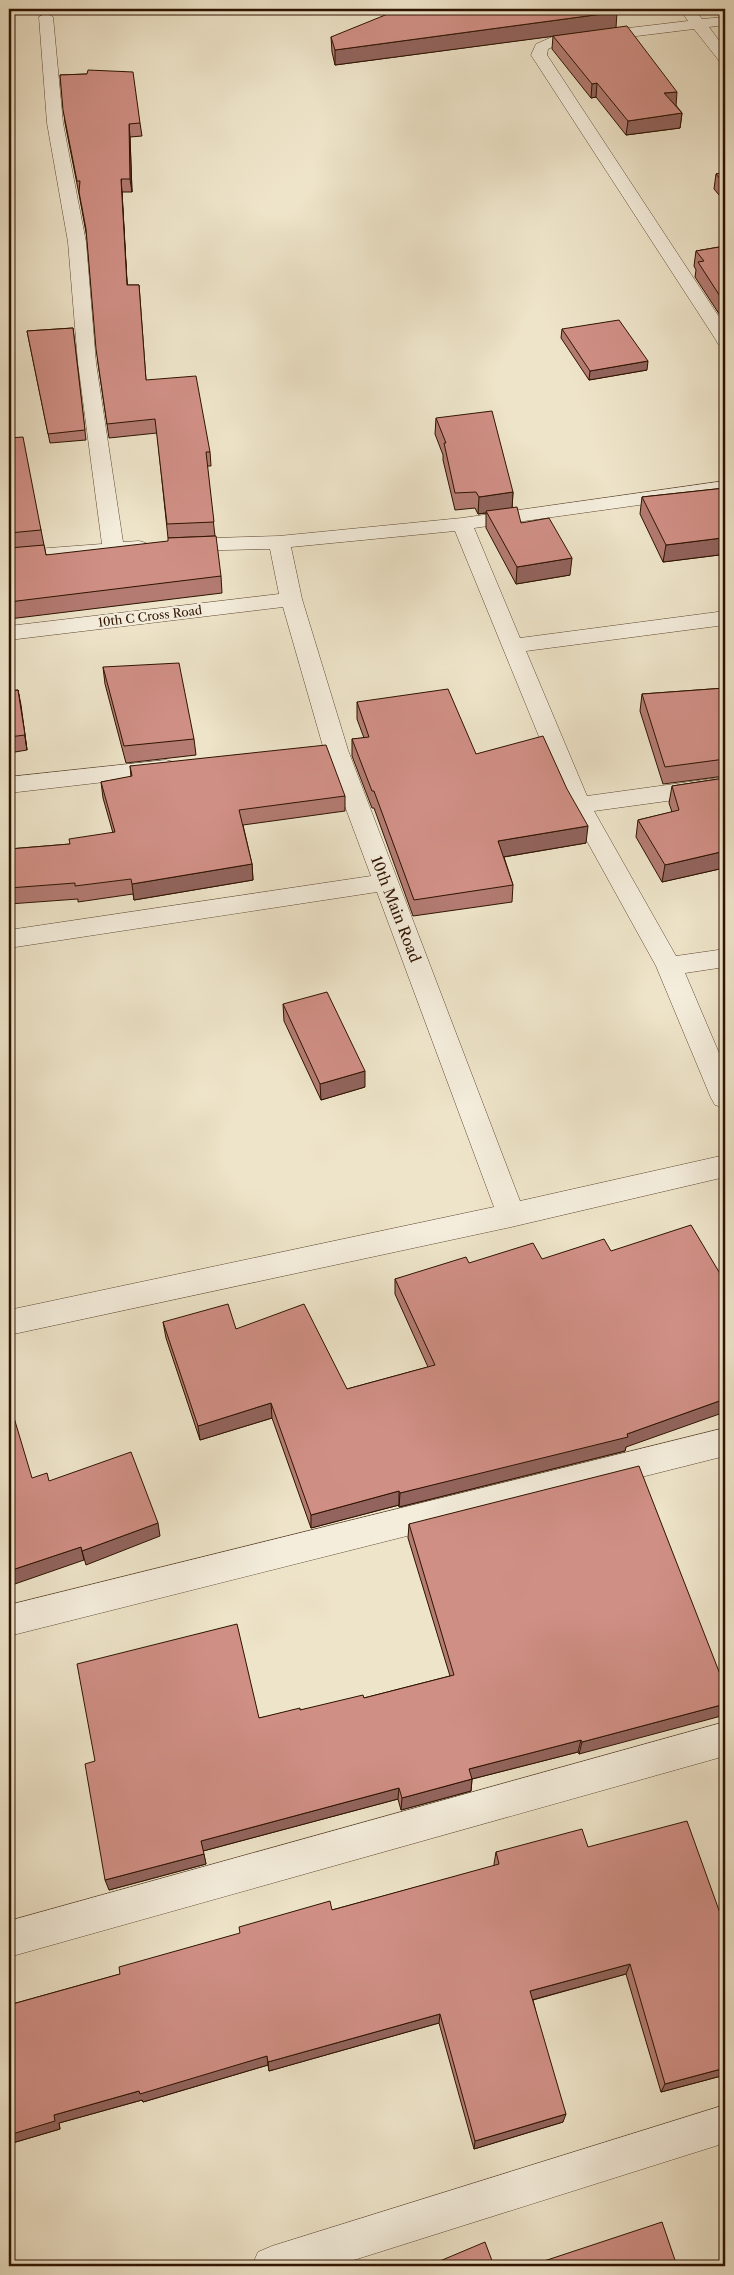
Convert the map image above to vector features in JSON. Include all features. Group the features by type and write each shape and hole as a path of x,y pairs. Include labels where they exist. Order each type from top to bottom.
{"street":[{"path":"687,9 725,59"},
{"path":"46,17 55,123 78,242 87,362 114,548"},
{"path":"725,21 552,42 541,47 539,55 725,340"},
{"path":"9,557 114,548 279,542 462,524 725,487"},
{"path":"462,524 579,805 669,966 725,1098"},
{"name":"10th Main Road","path":"279,542 326,751 386,882 511,1215"},
{"name":"10th C Cross Road","path":"9,633 291,599"},
{"path":"513,646 725,618"},
{"path":"9,785 187,766"},
{"path":"579,805 725,784"},
{"path":"9,939 386,882"},
{"path":"669,966 725,958"},
{"path":"9,1323 511,1215 725,1166"},
{"path":"9,1621 725,1442"},
{"path":"9,1939 725,1740"},
{"path":"272,2266 725,2124"}],"building":[{"path":"400,9 614,9 617,12 335,50 331,37"},
{"path":"627,26 677,92 664,93 682,113 628,121 597,83 592,84 553,36"},
{"path":"88,70 133,72 140,123 129,124 130,179 121,179 127,285 139,285 146,380 196,376 210,452 206,452 214,522 167,524 155,419 107,424 96,349 86,229 79,192 80,181 77,181 63,110 60,75 87,74"},
{"path":"725,172 725,185 716,174"},
{"path":"725,246 725,304 698,262 704,261 696,251"},
{"path":"619,320 648,361 590,371 562,329"},
{"path":"73,328 85,430 48,434 27,331"},
{"path":"492,411 513,492 479,497 476,492 455,493 444,443 446,443 436,418"},
{"path":"23,437 41,530 9,533 9,438"},
{"path":"725,488 725,544 722,538 666,545 642,497"},
{"path":"517,507 521,523 549,518 572,558 517,567 486,511"},
{"path":"216,536 221,576 9,602 9,548 44,545 46,555 168,541 168,538"},
{"path":"179,663 194,739 124,746 103,667"},
{"path":"725,688 725,759 665,767 642,694"},
{"path":"448,689 476,754 543,736 567,789 588,826 498,841 513,885 414,900 374,791 372,791 352,739 369,737 357,702"},
{"path":"18,690 25,735 9,737 9,691"},
{"path":"326,745 345,796 239,810 252,864 132,884 131,879 75,886 75,883 9,888 9,849 70,844 69,839 115,832 101,782 132,776 130,766"},
{"path":"725,778 725,851 665,865 638,820 679,810 672,786"},
{"path":"327,992 365,1071 320,1084 283,1004"},
{"path":"691,1225 725,1282 725,1399 627,1434 628,1437 400,1493 399,1491 311,1515 271,1403 198,1426 163,1322 228,1304 236,1329 304,1304 347,1389 435,1365 395,1279 466,1257 469,1263 533,1243 542,1259 604,1239 611,1251"},
{"path":"9,1401 32,1478 47,1473 49,1481 131,1452 158,1523 82,1551 81,1547 9,1571"},
{"path":"639,1466 725,1687 725,1704 582,1742 581,1740 469,1769 472,1779 402,1798 399,1788 201,1841 204,1854 105,1880 85,1764 95,1761 77,1664 237,1624 259,1718 363,1695 364,1698 454,1675 409,1524"},
{"path":"687,1821 725,1927 725,2068 665,2084 630,1964 530,1991 566,2114 475,2141 440,2014 268,2062 267,2056 140,2094 139,2091 54,2115 55,2121 9,2135 9,2005 120,1974 119,1967 240,1933 239,1927 330,1901 332,1910 499,1864 496,1852 582,1829 588,1847"},
{"path":"662,2222 677,2266 529,2266"},
{"path":"485,2242 494,2266 428,2266"}]}
